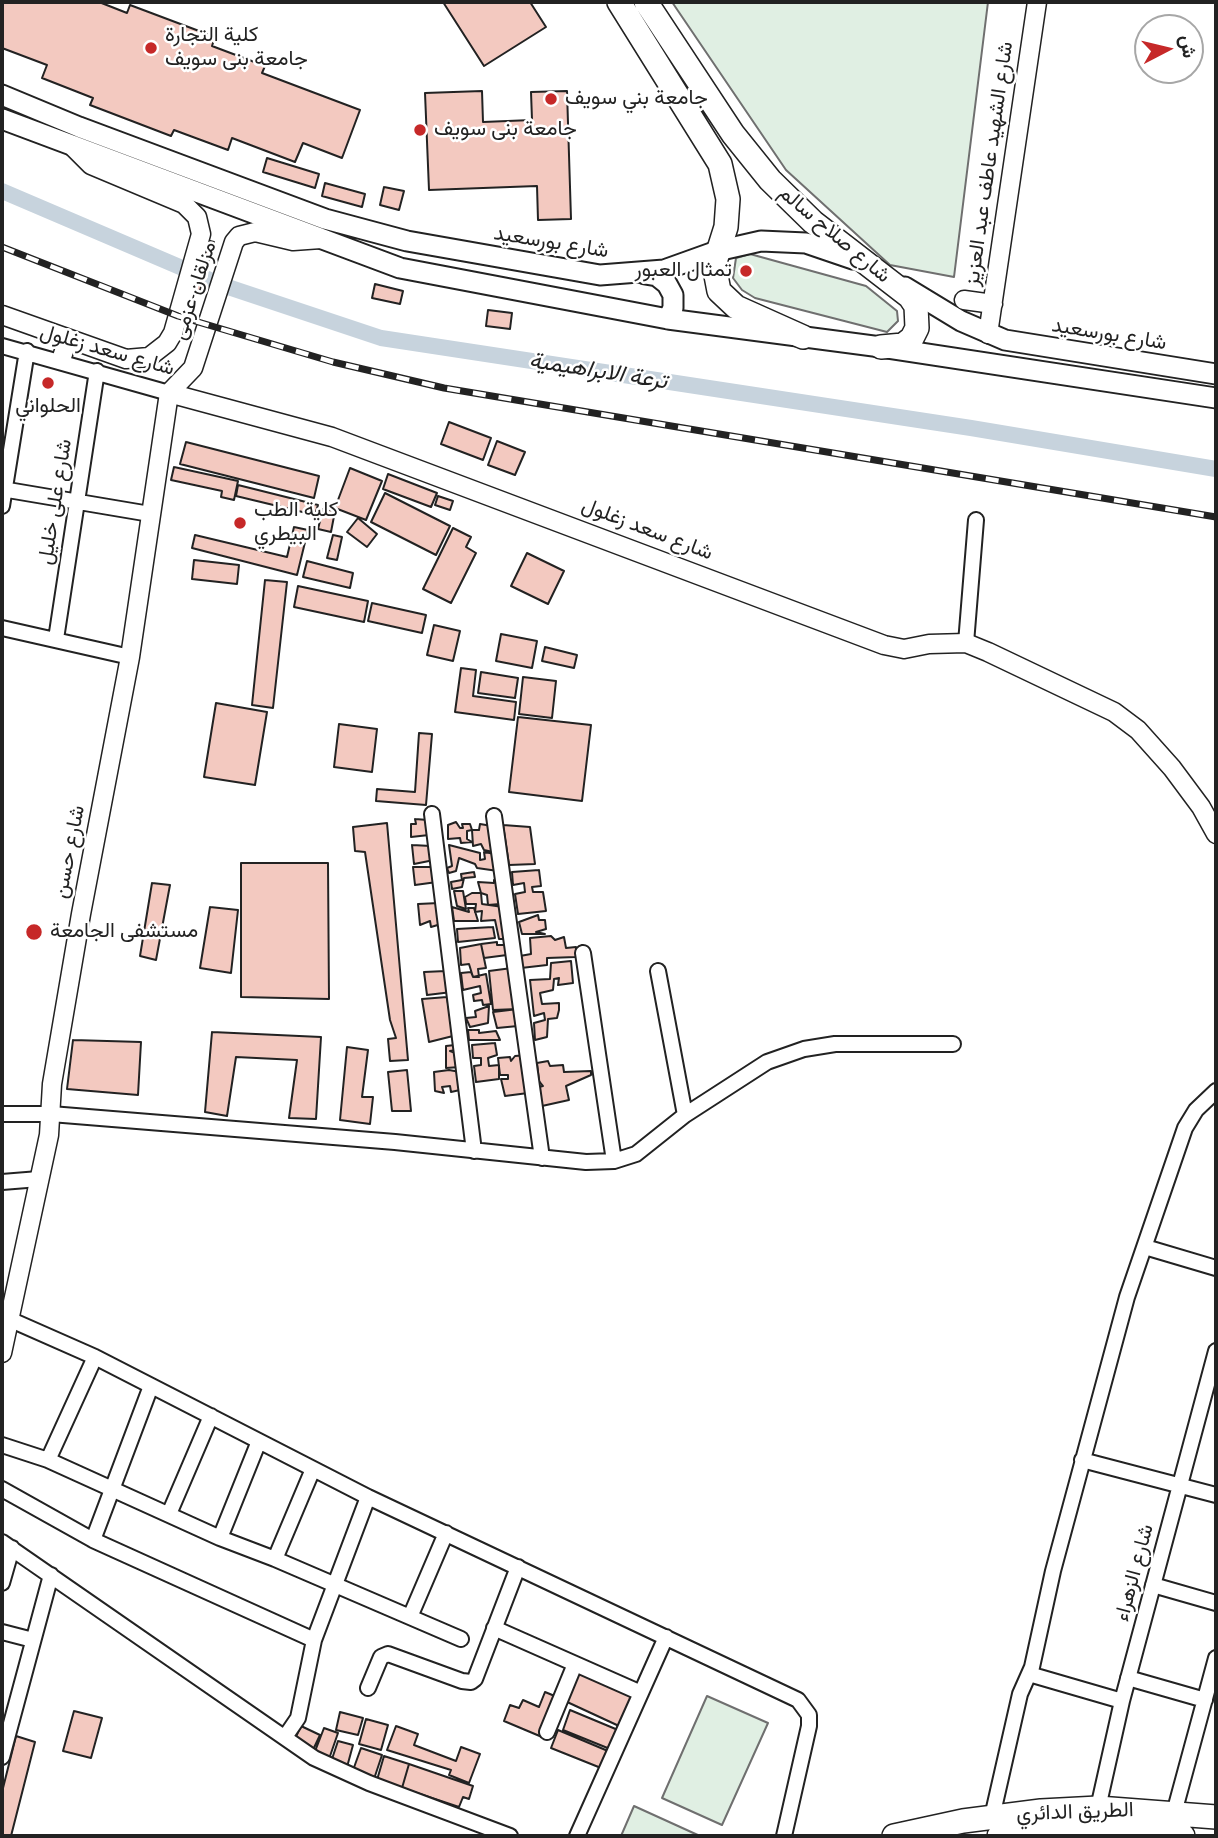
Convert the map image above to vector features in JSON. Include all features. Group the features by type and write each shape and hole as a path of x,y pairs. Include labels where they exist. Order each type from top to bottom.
{"main road":[{"path":"619,2 720,164 726,185 728,213 717,251 715,280 726,301 803,337"},
{"name":"شارع صلاح سالم","path":"646,2 751,158 791,202 868,267 910,298 919,317 912,338 903,345 881,347"},
{"name":"شارع بورسعيد","path":"2,94 79,127 372,233 578,273 645,274 682,265 717,251 761,241 783,241 828,249 868,267 988,334 1042,348 1216,374"},
{"path":"2,119 400,268 668,319 881,347 1216,398"},
{"path":"645,274 657,276 667,284 673,295 673,308 668,319"},
{"name":"الطريق الدائري","path":"894,1836 995,1827 1098,1808 1174,1813 1208,1823"},
{"name":"الطريق الدائري","path":"995,1827 1093,1829 1183,1836"}],"street":[{"name":"شارع الشهيد عاطف عبد العزيز","path":"988,334 1037,2"},
{"name":"مزلقان عزمى","path":"2,315 126,359 149,357 167,343 200,243 201,225 192,209 102,171 74,148"},
{"name":"مزلقان عزمى","path":"169,393 193,368 234,242 247,233 255,232 293,241 321,239"},
{"path":"964,300 993,304"},
{"path":"61,360 68,339"},
{"name":"شارع سعد زغلول","path":"2,346 61,360 332,438 884,645 904,649 929,643 966,643 1114,712 1138,730 1172,768 1201,807 1216,834"},
{"path":"2,506 27,351"},
{"name":"شارع على خليل","path":"56,639 97,371"},
{"name":"شارع حسن","path":"2,1353 6,1317 39,1179 51,1114 52,1084 80,914 130,657 169,393"},
{"path":"3,489 150,514"},
{"path":"966,643 976,520"},
{"path":"2,628 130,657"},
{"path":"432,814 474,1151"},
{"path":"494,817 542,1158"},
{"path":"583,953 614,1161"},
{"path":"658,971 685,1115"},
{"path":"2,1114 51,1114 586,1162 614,1161 636,1154 685,1115 767,1062 794,1051 835,1044 953,1044"},
{"path":"995,1827 1020,1694 1029,1674 1082,1460 1127,1297 1185,1128 1196,1110 1216,1091"},
{"path":"2,1182 39,1179"},
{"path":"1145,1247 1216,1268"},
{"path":"6,1317 95,1357 368,1497 798,1700 804,1707 809,1726 784,1836"},
{"name":"شارع الزهراء","path":"1098,1808 1122,1701 1216,1350"},
{"path":"48,1460 95,1357"},
{"path":"93,1539 151,1386"},
{"path":"1201,1410 1216,1415"},
{"path":"169,1514 211,1416"},
{"path":"220,1538 260,1441"},
{"path":"2,1445 48,1460 220,1538 461,1639"},
{"path":"1082,1460 1216,1495"},
{"path":"275,1559 313,1469"},
{"path":"2,1489 93,1539 314,1640"},
{"path":"285,1737 298,1718 314,1640 368,1497"},
{"path":"410,1617 446,1533"},
{"path":"2,1583 7,1545 285,1737 340,1770 510,1836"},
{"path":"368,1688 381,1657 388,1654 471,1682 517,1567"},
{"path":"2,1757 51,1575"},
{"path":"1153,1585 1216,1603"},
{"path":"494,1628 641,1693"},
{"path":"2,1632 33,1640"},
{"path":"577,1836 666,1637"},
{"path":"1174,1813 1216,1658"},
{"path":"547,1732 575,1664"},
{"path":"1029,1674 1122,1701"},
{"path":"1128,1678 1205,1700"},
{"path":"2,1698 17,1702"}],"green space":[{"path":"672,2 988,2 954,277 890,265 786,170"},
{"path":"750,254 866,286 897,311 898,321 887,332 755,298 742,290 733,278 736,258"},
{"path":"707,1696 768,1723 722,1825 662,1798"},
{"path":"634,1806 700,1836 621,1836"}],"building":[{"path":"2,2 99,2 127,13 130,5 215,37 212,46 265,66 262,73 360,110 342,158 303,143 295,162 232,138 228,150 174,130 171,136 90,105 93,98 42,78 47,65 2,48"},
{"path":"443,2 530,2 546,27 484,66"},
{"path":"482,91 483,122 532,120 531,92 567,91 571,219 538,220 537,186 429,190 425,93"},
{"path":"267,158 319,174 315,188 263,172"},
{"path":"325,183 365,194 362,207 322,196"},
{"path":"384,187 404,191 399,210 380,205"},
{"path":"206,240 214,242 199,294 191,292"},
{"path":"375,284 403,291 400,304 372,298"},
{"path":"488,310 512,313 510,329 486,326"},
{"path":"449,422 491,438 483,460 441,444"},
{"path":"497,441 525,452 515,475 488,465"},
{"path":"186,442 319,476 314,498 180,464"},
{"path":"174,467 238,481 234,500 221,497 222,491 171,480"},
{"path":"350,468 382,481 366,520 335,508"},
{"path":"388,474 437,493 431,507 383,489"},
{"path":"238,485 318,505 315,515 236,496"},
{"path":"385,493 450,526 436,555 371,522"},
{"path":"438,496 453,501 450,510 435,505"},
{"path":"323,509 335,511 331,532 318,529"},
{"path":"358,518 377,534 367,547 347,532"},
{"path":"294,527 308,530 297,575 192,548 195,535 287,557"},
{"path":"453,528 471,537 466,547 476,553 451,603 423,589"},
{"path":"333,535 342,537 337,560 327,558"},
{"path":"527,553 564,571 548,604 511,586"},
{"path":"194,560 239,565 237,584 192,579"},
{"path":"307,561 353,573 350,588 303,577"},
{"path":"265,580 287,582 273,708 252,705"},
{"path":"298,586 368,601 364,622 294,607"},
{"path":"372,603 426,615 422,633 368,621"},
{"path":"434,625 460,631 453,661 427,655"},
{"path":"501,634 537,641 532,668 496,661"},
{"path":"545,647 577,655 574,668 542,661"},
{"path":"461,668 476,670 473,696 516,702 514,720 455,712"},
{"path":"481,672 518,678 515,698 478,693"},
{"path":"523,677 556,681 552,718 519,714"},
{"path":"216,703 267,712 255,785 204,777"},
{"path":"518,717 591,725 582,801 509,792"},
{"path":"339,724 377,729 372,772 334,767"},
{"path":"419,733 432,734 426,805 376,801 377,789 415,792"},
{"path":"415,819 428,820 429,835 411,837 411,824 416,824"},
{"path":"456,822 460,828 463,828 462,824 470,824 472,830 467,831 467,839 472,842 461,843 460,838 448,839 448,825"},
{"path":"387,823 408,1060 390,1061 388,1039 396,1038 390,1020 365,852 355,851 353,827"},
{"path":"480,824 492,826 493,852 484,850 481,844 473,846 472,830 479,830"},
{"path":"503,825 530,827 535,864 509,865"},
{"path":"412,845 431,846 434,860 414,864"},
{"path":"449,845 480,853 480,860 485,859 484,852 495,854 498,871 477,868 475,864 459,858 456,871 449,873 447,868 452,866"},
{"path":"241,863 328,863 329,999 241,997"},
{"path":"413,867 435,867 437,882 415,885"},
{"path":"539,870 541,886 532,887 533,892 543,892 546,911 518,914 515,894 525,892 524,883 513,885 512,872"},
{"path":"474,872 475,877 464,878 462,887 452,889 451,882 462,880 461,874"},
{"path":"494,880 500,880 500,904 488,905 487,895 481,893 478,882 494,883"},
{"path":"152,883 170,885 156,960 140,956"},
{"path":"454,891 463,891 466,909 457,906"},
{"path":"472,893 481,893 482,904 503,907 507,939 499,939 495,920 481,921 482,911 475,912 476,904 466,904 465,897"},
{"path":"439,903 441,924 431,927 430,921 420,925 418,904"},
{"path":"210,907 238,910 231,973 200,968"},
{"path":"452,907 469,912 468,908 474,908 478,921 454,921"},
{"path":"538,915 539,920 545,920 546,929 536,932 545,934 522,934 519,922"},
{"path":"493,927 495,938 458,942 457,929"},
{"path":"551,936 555,940 564,937 566,948 576,947 576,957 547,958 547,965 521,968 520,956 531,954 530,938"},
{"path":"497,942 497,945 505,945 507,955 484,958 481,944"},
{"path":"481,944 486,968 478,969 479,977 473,977 469,964 461,965 460,948"},
{"path":"571,961 573,983 558,985 559,978 554,979 553,990 540,993 542,1004 559,1003 559,1010 557,1018 548,1019 547,1037 535,1040 534,1023 545,1020 544,1013 534,1016 530,980 550,979 551,963"},
{"path":"512,968 518,1009 493,1010 489,971"},
{"path":"446,971 452,992 427,995 424,972"},
{"path":"471,972 473,977 486,974 491,1004 483,1005 482,1000 474,1001 473,995 481,993 480,986 463,990 461,973"},
{"path":"447,997 453,1036 429,1042 422,999"},
{"path":"489,1006 488,1023 470,1027 466,1018 476,1017 475,1011"},
{"path":"518,1009 518,1026 497,1028 493,1012"},
{"path":"468,1030 479,1030 479,1033 496,1031 500,1040 469,1040"},
{"path":"212,1032 321,1037 316,1119 289,1118 297,1060 236,1057 227,1116 205,1112"},
{"path":"73,1040 141,1042 138,1095 67,1089"},
{"path":"495,1043 497,1055 488,1058 489,1066 499,1065 499,1079 476,1082 474,1066 481,1065 481,1058 473,1058 472,1045"},
{"path":"455,1045 456,1050 450,1051 458,1054 460,1067 446,1068 446,1046"},
{"path":"347,1047 368,1050 362,1097 373,1097 370,1124 340,1120"},
{"path":"527,1055 528,1093 505,1096 501,1079 508,1079 508,1075 500,1075 498,1058 510,1057 511,1061 515,1056"},
{"path":"548,1061 550,1066 563,1065 564,1072 591,1071 591,1075 566,1086 569,1100 542,1106 539,1087 543,1086 539,1081 537,1063"},
{"path":"407,1070 411,1111 392,1111 388,1072"},
{"path":"434,1072 460,1072 460,1090 451,1092 450,1086 442,1087 444,1093 435,1091"},
{"path":"579,1670 633,1695 619,1726 565,1701"},
{"path":"545,1692 562,1699 542,1737 504,1721 510,1705 519,1708 523,1700 539,1707"},
{"path":"570,1710 618,1730 610,1749 563,1730"},
{"path":"74,1711 102,1718 91,1758 63,1751"},
{"path":"340,1712 363,1718 358,1735 336,1730"},
{"path":"366,1719 388,1725 381,1750 359,1744"},
{"path":"301,1726 320,1735 312,1752 293,1743"},
{"path":"396,1726 418,1734 414,1745 456,1761 461,1747 480,1754 469,1783 449,1775 451,1770 387,1750"},
{"path":"324,1728 338,1733 329,1759 314,1754"},
{"path":"558,1730 608,1751 601,1768 551,1748"},
{"path":"16,1736 35,1742 11,1836 2,1836 2,1792"},
{"path":"338,1741 353,1745 347,1767 331,1762"},
{"path":"361,1748 382,1755 373,1782 352,1773"},
{"path":"384,1756 409,1764 402,1788 377,1780"},
{"path":"409,1764 473,1786 469,1799 463,1797 459,1807 402,1788"}],"waterway":[{"name":"ترعة الابراهيمية","path":"2,191 222,285 381,338 971,428 1216,469"}],"railway":[{"path":"2,247 178,316 333,362 444,388 1216,517"}],"place":[{"name":"كلية التجارة جامعة بنى سويف","path":"151,48"},
{"name":"جامعة بني سويف","path":"551,99"},
{"name":"جامعة بنى سويف","path":"420,130"},
{"name":"تمثال العبور","path":"746,271"},
{"name":"الحلواني","path":"48,383"},
{"name":"كلية الطب البيطري","path":"240,523"},
{"name":"مستشفى الجامعة","path":"34,932"}]}
